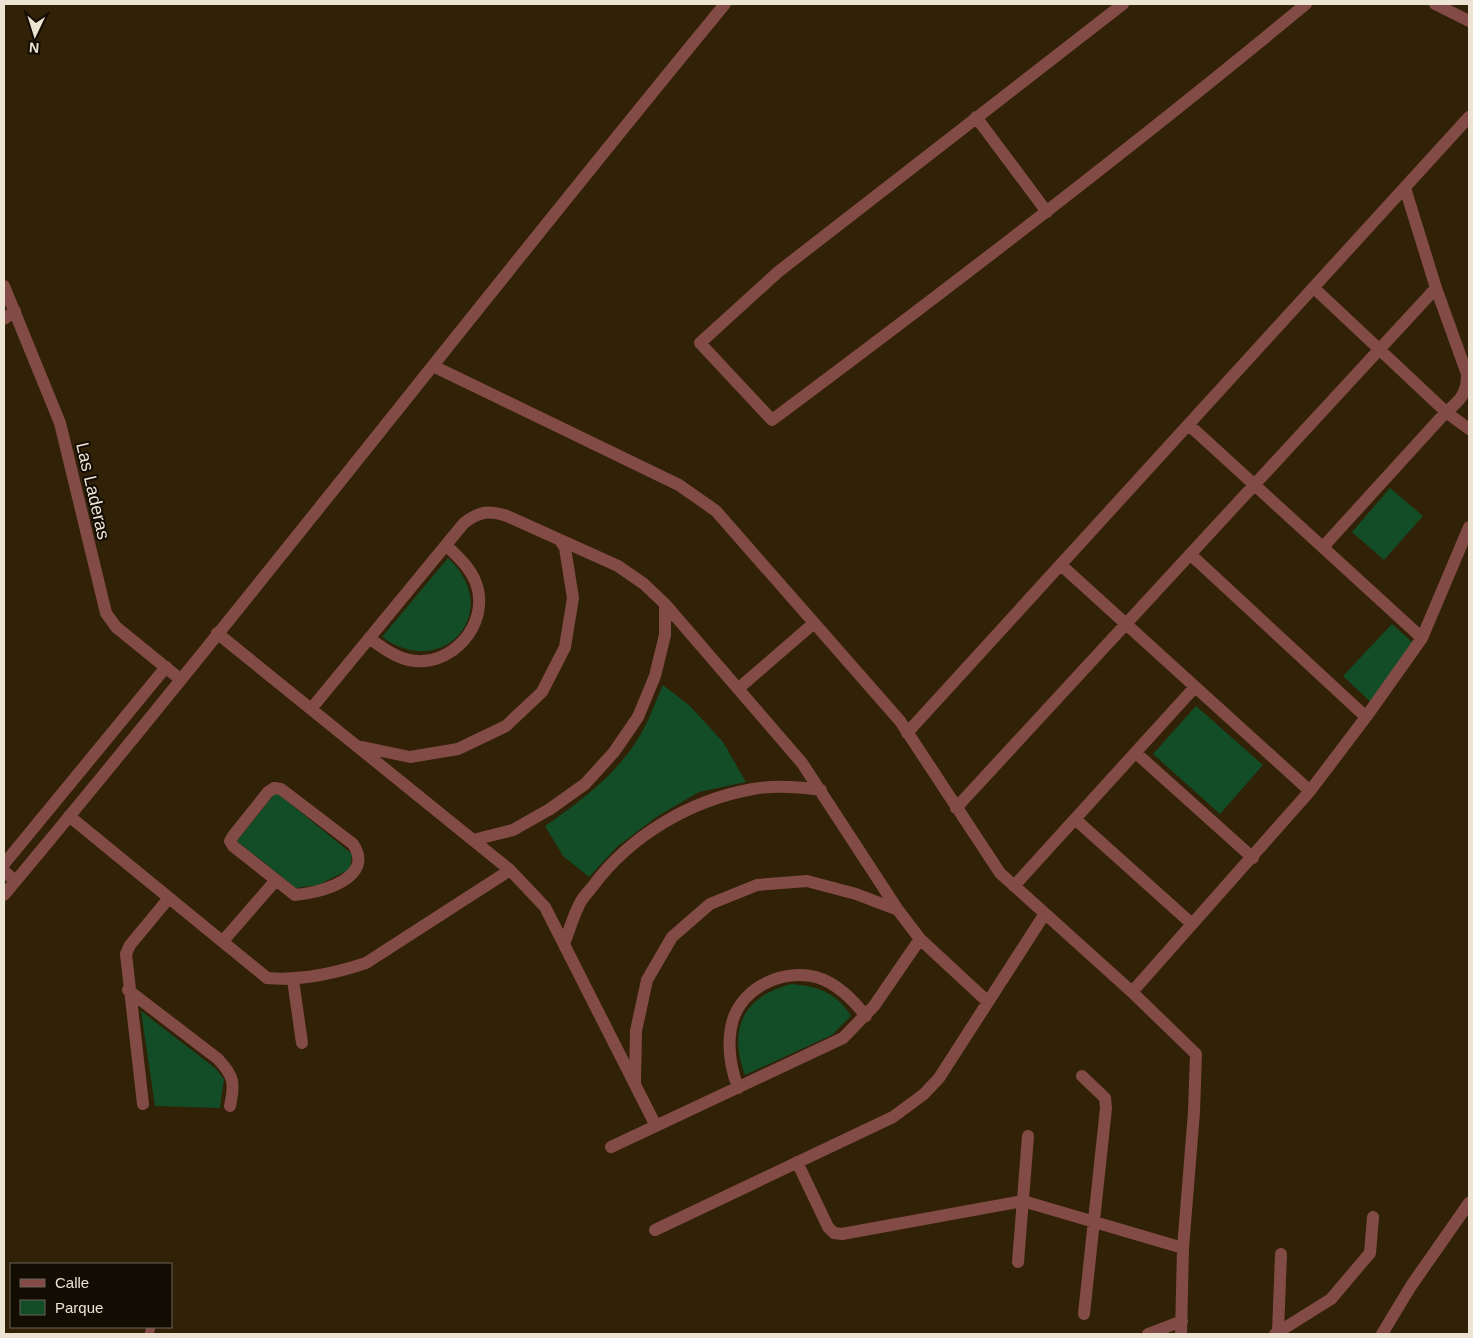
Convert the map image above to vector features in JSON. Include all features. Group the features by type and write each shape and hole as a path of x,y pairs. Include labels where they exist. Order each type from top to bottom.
{"street":[{"path":"4,895 433,366 558,206 725,4"},
{"path":"1123,4 778,272 700,343 772,420 1174,113 1306,4"},
{"path":"1437,4 1469,21"},
{"path":"976,117 1046,212"},
{"path":"907,733 1469,117"},
{"path":"1323,547 1446,412 1462,399 1468,388 1468,374 1436,288 1405,188"},
{"name":"Las Laderas","path":"4,286 60,423 106,613 116,627 180,679"},
{"path":"1314,288 1446,412 1469,429"},
{"path":"956,808 1436,288"},
{"path":"4,319 15,311"},
{"path":"433,366 686,491 716,511 907,733 1000,873 1044,916 1132,992 1196,1054 1194,1112 1183,1248 1181,1334"},
{"path":"1189,424 1422,638"},
{"path":"311,709 464,523 477,514 491,511 507,516 561,542 618,566 644,584 665,604 802,763 898,910 920,939 988,1002"},
{"path":"1132,992 1253,858 1310,791 1366,717 1422,638 1469,527"},
{"path":"357,746 410,757 458,748 506,726 542,692 565,647 573,598 565,548 561,542"},
{"path":"369,638 392,654 410,660 429,660 442,656 464,641 475,624 479,605 477,585 468,567 446,545"},
{"path":"1190,554 1366,717"},
{"path":"1060,565 1310,791"},
{"path":"473,840 513,830 550,809 585,784 614,752 638,717 655,676 665,635 665,604"},
{"path":"739,688 814,623"},
{"path":"217,633 510,870 545,907 656,1126"},
{"path":"4,864 166,667"},
{"path":"1014,886 1195,687"},
{"path":"1136,753 1253,858"},
{"path":"564,944 580,904 605,870 637,840 672,818 712,800 753,789 795,787 821,790"},
{"path":"274,788 281,789 353,844 358,852 360,862 356,871 333,886 313,894 295,895 276,880 233,846 230,841 268,792 274,788"},
{"path":"69,816 267,978 293,980 343,971 366,963 510,870"},
{"path":"1075,819 1192,924"},
{"path":"4,871 15,881"},
{"path":"223,941 276,880"},
{"path":"635,1085 636,1031 647,980 672,937 710,904 757,885 807,881 856,894 898,910"},
{"path":"143,1104 128,990 126,954 130,945 169,898"},
{"path":"655,1230 893,1117 924,1094 938,1078 1044,916"},
{"path":"611,1147 843,1038 866,1016 920,939"},
{"path":"738,1088 731,1070 731,1027 739,1006 754,990 773,979 794,974 816,977 836,987 866,1016"},
{"path":"293,980 302,1043"},
{"path":"128,990 218,1059 230,1072 234,1088 230,1106"},
{"path":"1082,1076 1105,1098 1106,1108 1084,1314"},
{"path":"1018,1262 1028,1136"},
{"path":"797,1162 828,1227 834,1233 842,1234 1023,1201 1183,1248"},
{"path":"1382,1334 1411,1286 1469,1204"},
{"path":"1277,1333 1331,1299 1370,1253 1373,1217"},
{"path":"1277,1333 1281,1254"},
{"path":"1148,1334 1182,1321"}],"green space":[{"path":"1390,488 1423,516 1384,560 1352,532"},
{"path":"448,558 464,578 470,599 469,618 460,634 445,645 426,651 405,649 382,637"},
{"path":"1392,624 1420,649 1378,709 1343,676"},
{"path":"663,685 690,706 723,742 746,782 699,792 658,816 618,846 589,877 563,856 545,826 584,797 620,763 643,731"},
{"path":"1196,706 1263,765 1220,814 1153,754"},
{"path":"276,792 352,854 350,869 318,885 296,888 237,841"},
{"path":"791,984 826,992 840,1002 851,1016 832,1035 745,1075 738,1043 739,1029 744,1017 751,1006 761,997"},
{"path":"141,1011 215,1068 224,1079 220,1108 155,1106"}]}
